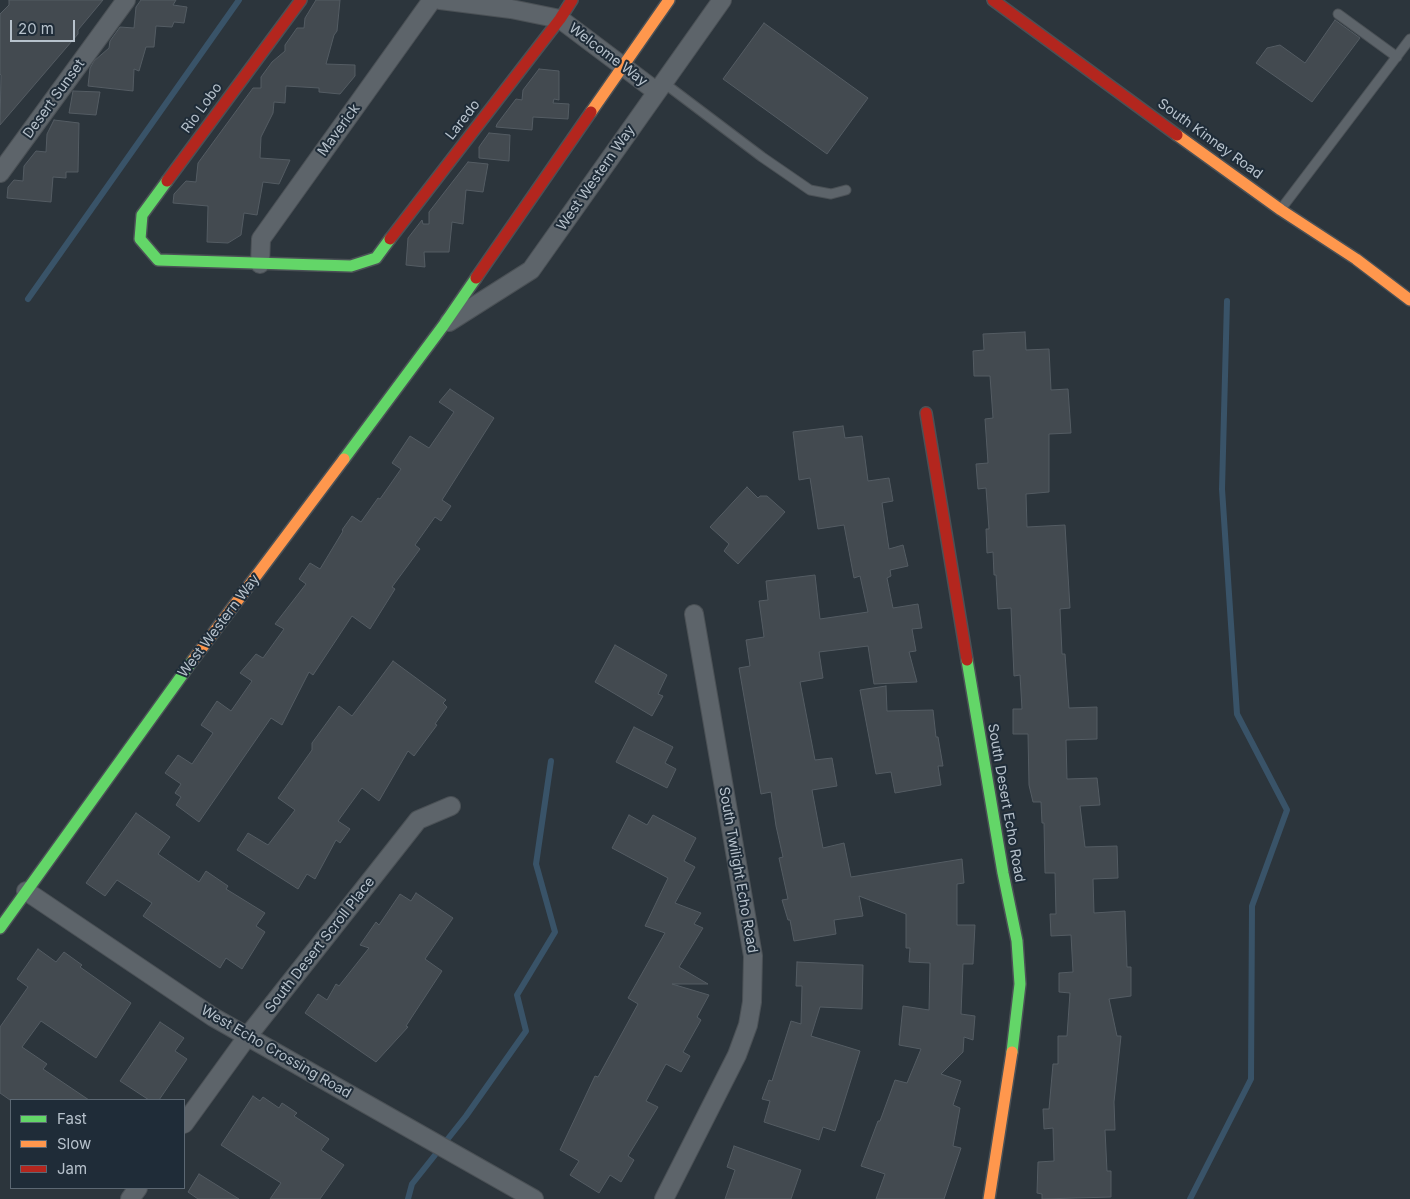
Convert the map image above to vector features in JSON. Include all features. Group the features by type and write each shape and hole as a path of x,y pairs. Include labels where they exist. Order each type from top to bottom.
{"street":[{"name":"Desert Sunset","path":"0,173 126,0"},
{"name":"Rio Lobo","path":"260,264 158,260 140,239 142,215 301,0"},
{"name":"Maverick","path":"260,264 261,240 432,0"},
{"name":"Welcome Way","path":"440,0 512,8 560,19 622,66 661,88"},
{"name":"Laredo","path":"260,264 351,266 376,258 560,19 572,0"},
{"name":"West Western Way","path":"0,928 193,660 442,326 669,0"},
{"name":"West Western Way","path":"442,326 531,270 722,0"},
{"name":"South Kinney Road","path":"993,0 1281,210 1356,259 1410,300"},
{"name":"South Desert Echo Road","path":"926,413 1003,873 1017,942 1020,984 1015,1034 989,1199"},
{"name":"South Twilight Echo Road","path":"664,1199 737,1055 748,1026 752,1002 753,956 694,614"},
{"name":"South Desert Scroll Place","path":"185,1123 247,1037 418,820 451,806"},
{"name":"West Echo Crossing Road","path":"26,891 213,1017 534,1199"}],"lane":[{"path":"1338,14 1396,57"},
{"path":"1281,210 1410,39"},
{"path":"661,88 810,190 831,194 846,190"}],"building":[{"path":"9,0 103,0 78,30 78,34 0,125 0,14 9,5"},
{"path":"141,0 176,0 173,5 187,7 184,23 174,22 172,27 156,26 154,47 146,47 139,71 134,69 133,91 88,86 90,68 94,61 109,48 110,41 120,27 134,28 136,7"},
{"path":"316,0 340,0 337,31 334,35 326,64 355,65 355,76 340,94 319,92 319,88 286,86 285,103 274,102 273,113 261,137 260,158 290,160 279,184 263,182 257,215 244,213 241,235 228,243 207,242 208,206 173,203 174,194 186,181 196,182 198,163 253,88 261,88 261,77 272,62 285,51 285,45 297,28 304,28 305,18"},
{"path":"1335,20 1360,38 1312,102 1256,63 1267,48 1280,45 1305,63"},
{"path":"764,23 868,98 827,154 723,79"},
{"path":"539,69 559,71 559,100 554,99 553,103 569,104 568,119 533,117 532,130 496,127 516,99 522,100 523,90"},
{"path":"73,91 100,92 96,115 69,113"},
{"path":"54,120 79,123 78,172 66,172 66,178 53,177 51,202 7,198 8,187 14,180 23,181 24,166 36,151 46,152 47,134"},
{"path":"489,133 510,135 509,161 479,158 479,147"},
{"path":"468,162 488,164 483,192 466,190 463,224 452,222 449,252 424,252 425,267 406,265 408,238 422,220 423,224 429,224 429,212"},
{"path":"1025,332 1026,350 1049,349 1051,390 1068,389 1071,433 1049,434 1049,492 1026,494 1027,527 1065,525 1070,608 1060,609 1062,654 1065,654 1069,708 1097,707 1097,739 1066,740 1067,779 1097,778 1100,805 1080,806 1085,847 1117,846 1118,878 1093,879 1094,913 1125,911 1127,967 1131,967 1131,996 1109,999 1117,1036 1121,1036 1114,1102 1115,1130 1105,1130 1107,1171 1111,1171 1111,1197 1042,1199 1042,1194 1037,1193 1038,1162 1054,1161 1053,1128 1044,1129 1043,1109 1049,1109 1053,1064 1058,1064 1058,1036 1067,1036 1070,993 1059,992 1059,973 1073,972 1071,935 1051,936 1050,914 1056,914 1055,873 1045,873 1044,823 1042,823 1041,802 1033,802 1029,785 1028,734 1013,734 1013,709 1022,709 1020,675 1014,676 1011,608 998,609 993,552 987,553 986,529 989,529 986,488 978,489 976,464 988,463 985,419 993,418 990,376 974,376 973,351 984,350 983,334"},
{"path":"450,389 494,418 442,500 451,506 441,521 435,517 415,545 420,549 392,587 395,589 370,629 352,616 313,675 309,672 282,725 271,718 199,822 176,805 181,797 175,793 181,784 165,773 178,755 192,764 213,733 201,725 217,701 231,711 252,681 240,673 256,654 263,658 284,629 275,624 306,584 299,579 310,563 320,569 352,516 361,522 378,498 380,499 401,469 392,463 410,436 429,448 454,412 439,402"},
{"path":"843,426 845,438 862,436 868,481 889,478 893,501 882,503 889,549 903,545 908,566 890,570 891,576 887,578 893,608 918,604 922,628 912,629 916,651 909,652 917,682 874,684 868,646 819,652 823,678 800,682 815,760 832,758 837,786 812,790 823,848 844,843 851,877 962,859 964,883 957,884 957,925 975,925 973,964 963,964 961,1014 975,1016 973,1040 964,1037 963,1052 941,1074 961,1081 953,1105 960,1108 953,1146 961,1148 944,1199 876,1199 885,1174 861,1166 895,1080 907,1083 921,1049 899,1045 903,1006 929,1010 930,963 909,962 910,948 906,948 906,914 859,896 863,916 834,920 836,934 794,941 790,920 788,920 782,900 788,899 779,858 783,857 771,792 761,794 739,668 750,666 746,640 764,637 759,601 768,600 766,581 815,575 820,619 868,612 860,576 854,578 844,525 818,529 810,478 799,480 793,432"},
{"path":"747,487 758,498 760,496 767,496 785,512 738,564 724,551 729,544 710,527"},
{"path":"615,645 667,675 658,694 663,696 652,716 595,682"},
{"path":"393,661 446,700 443,703 447,707 435,724 437,725 414,756 408,751 379,801 362,788 338,821 350,829 340,843 336,840 315,879 307,874 298,889 237,850 248,833 268,845 295,810 278,798 312,750 312,743 339,706 352,716"},
{"path":"886,686 887,711 933,710 936,737 938,737 943,766 938,766 941,785 895,793 891,772 876,774 860,690"},
{"path":"634,727 673,747 665,763 676,769 667,788 616,762"},
{"path":"136,813 170,837 158,854 199,882 206,871 228,886 226,889 265,913 256,926 265,932 242,969 226,958 220,968 143,916 152,903 117,880 105,896 86,883"},
{"path":"629,815 647,825 653,815 696,838 684,861 695,867 675,903 701,913 694,924 703,928 679,967 708,984 672,984 709,995 697,1017 701,1020 683,1052 690,1056 681,1072 666,1064 646,1101 658,1107 628,1156 634,1160 621,1182 610,1175 599,1193 570,1175 579,1161 560,1150 595,1076 598,1077 638,1004 628,998 665,933 645,926 668,878 612,848"},
{"path":"416,893 453,918 425,959 442,971 406,1026 408,1027 376,1062 305,1013 318,994 327,1000 336,984 339,986 369,948 360,945 376,922 379,925 400,894 411,901"},
{"path":"38,949 56,962 64,952 82,965 80,967 131,1003 96,1058 41,1021 22,1047 47,1064 43,1069 88,1099 10,1100 0,1093 0,1027 28,987 17,979"},
{"path":"797,962 863,965 862,1009 820,1007 811,1036 860,1051 835,1131 823,1127 819,1140 764,1122 770,1101 762,1099 769,1080 772,1081 791,1021 801,1024 802,986 796,986"},
{"path":"160,1022 184,1038 175,1051 187,1059 160,1099 147,1099 120,1081"},
{"path":"253,1096 260,1101 263,1097 279,1108 282,1103 297,1113 294,1116 329,1139 321,1150 344,1165 320,1199 270,1199 281,1183 221,1145"},
{"path":"734,1146 801,1170 791,1199 725,1199 735,1170 727,1167"},
{"path":"199,1174 239,1199 198,1199 188,1192"}],"waterway":[{"path":"28,299 239,0"},
{"path":"1190,1199 1251,1079 1252,906 1287,810 1237,714 1222,489 1227,301"},
{"path":"408,1199 412,1184 466,1116 526,1031 517,995 555,932 536,864 551,761"}],"traffic: fast":[{"path":"167,181 142,215 140,239 158,260 351,266 376,258 390,239"},
{"path":"344,459 443,326 476,278"},
{"path":"0,928 193,660"},
{"path":"967,660 1003,873 1017,941 1020,984 1012,1052"}],"traffic: slow":[{"path":"591,112 669,0"},
{"path":"1177,135 1281,210 1356,259 1410,300"},
{"path":"193,660 344,459"},
{"path":"989,1199 1012,1052"}],"traffic: jam":[{"path":"167,181 301,0"},
{"path":"390,239 560,19 572,0"},
{"path":"993,0 1177,135"},
{"path":"476,278 591,112"},
{"path":"926,413 967,660"}]}
